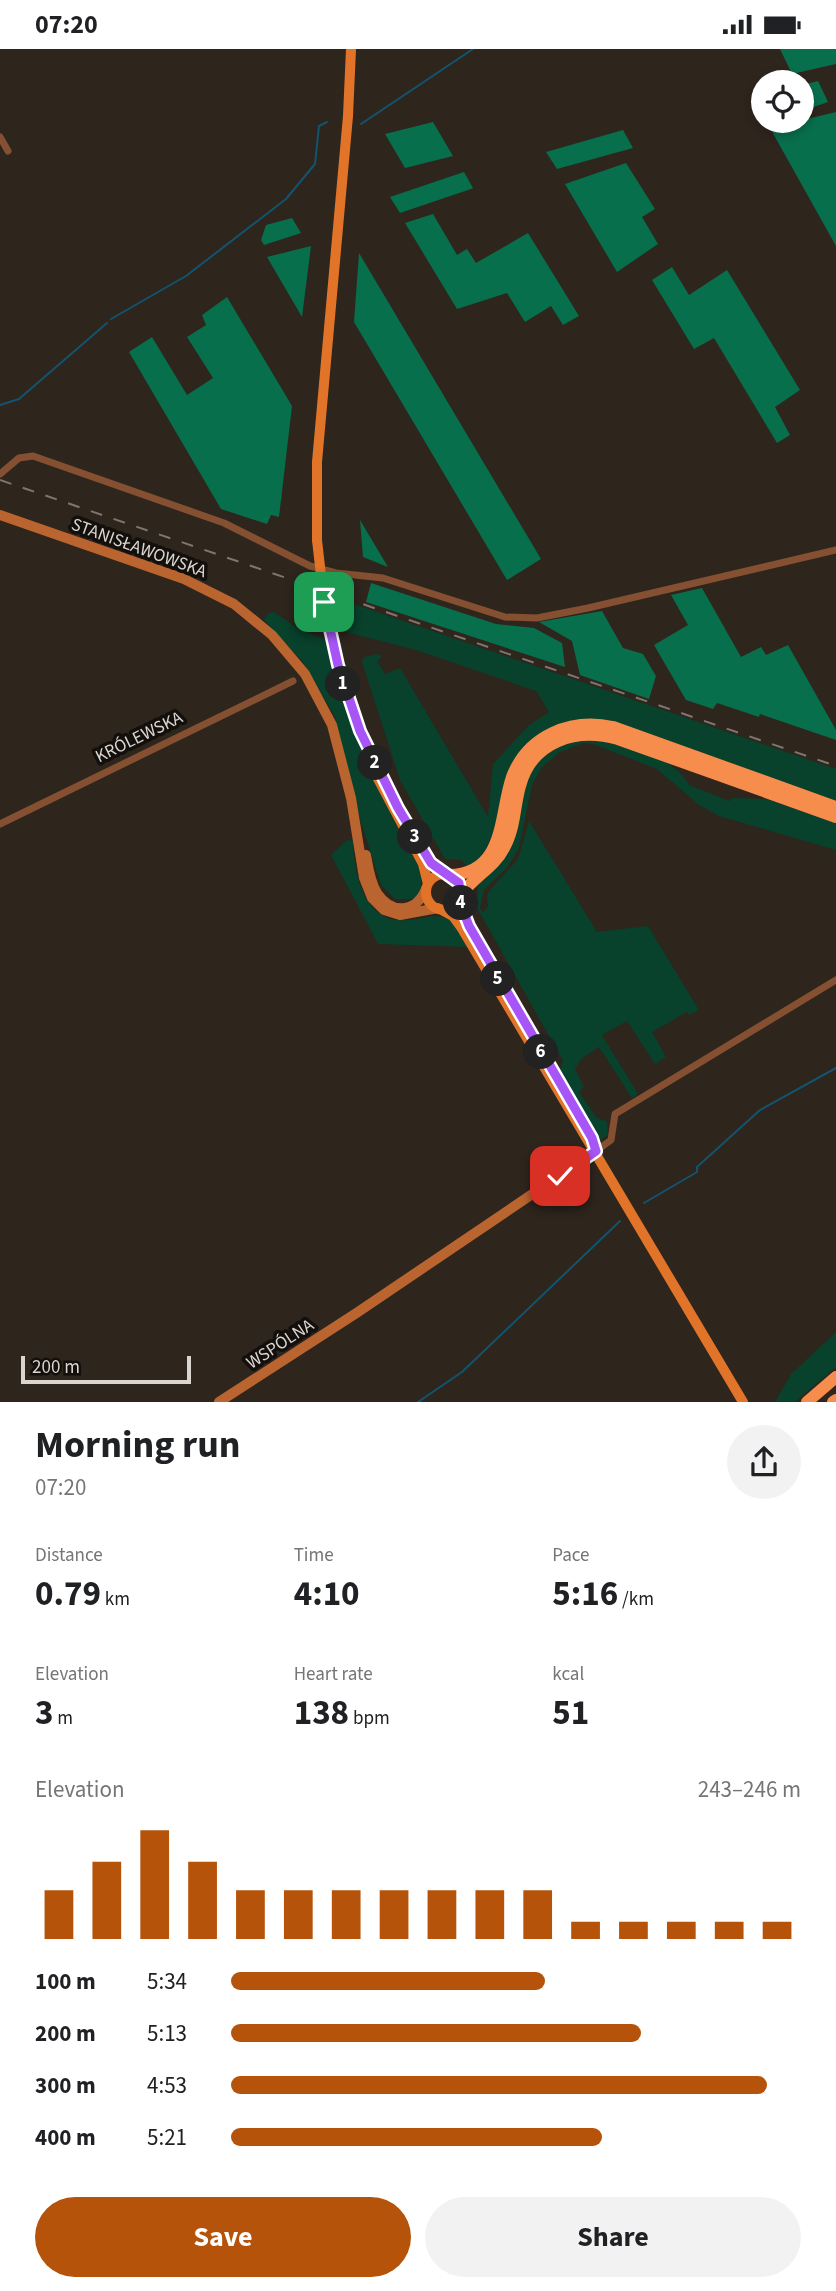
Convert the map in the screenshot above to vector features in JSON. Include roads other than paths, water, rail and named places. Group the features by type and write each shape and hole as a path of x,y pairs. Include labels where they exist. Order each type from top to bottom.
{"highway":[{"path":"447,875 477,867 495,845 503,825 511,780 526,753 549,734 577,725 613,727 836,807"},
{"path":"461,896 468,885 492,866 503,851 511,832 519,788 531,762 551,744 576,734 596,734 618,739 836,817"},
{"path":"807,1402 836,1377"}],"main road":[{"path":"351,49 348,116 317,462 317,540 324,602 338,665 376,775 423,864 427,899 458,922 743,1402"},
{"path":"360,731 431,863 459,883 469,926 592,1138 596,1151"},
{"path":"427,887 433,878 447,875"},
{"path":"439,909 453,907 461,896"}],"street":[{"path":"0,137 8,151"},
{"path":"0,474 19,458 33,456 224,523 310,566 336,573 383,579 513,618 537,618 601,606 836,550"},
{"name":"STANISŁAWOWSKA","path":"0,515 205,589 255,619 289,653 313,687 332,725 357,824"},
{"name":"KRÓLEWSKA","path":"0,824 293,681"},
{"path":"357,824 373,884 382,899 395,907 412,907 420,902 427,887"},
{"path":"357,824 364,879 376,903 387,911 400,915 439,909"},
{"path":"596,1151 611,1140 615,1114 836,980"},
{"name":"WSPÓLNA","path":"219,1402 358,1313 596,1151"}],"waterway":[{"path":"361,124 473,49"},
{"path":"111,319 186,276 286,199 315,164 319,126 327,122"},
{"path":"0,405 19,399 107,323"},
{"path":"644,1203 697,1172 697,1167 760,1110 836,1068"},
{"path":"418,1402 462,1372 620,1221"}],"railway":[{"path":"0,480 836,766"}]}
